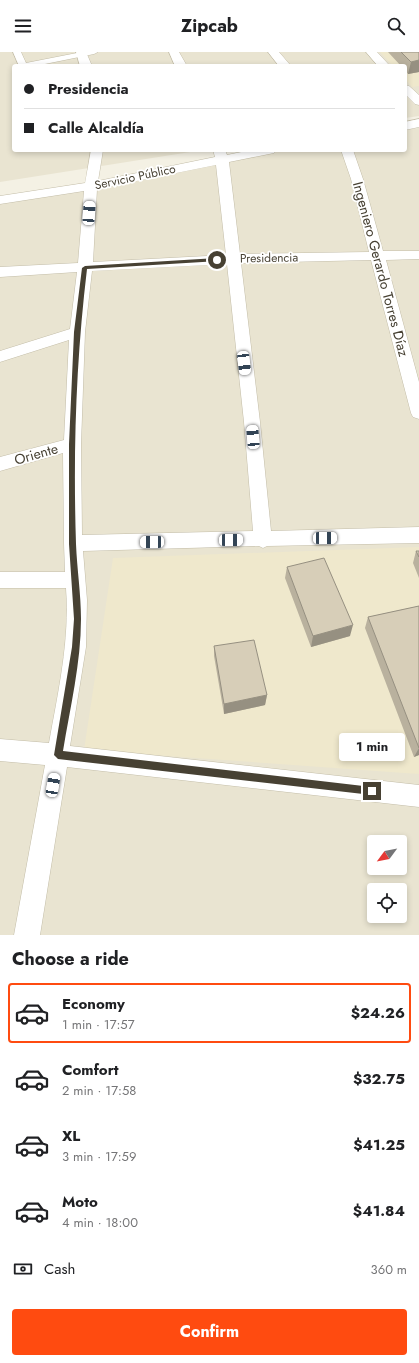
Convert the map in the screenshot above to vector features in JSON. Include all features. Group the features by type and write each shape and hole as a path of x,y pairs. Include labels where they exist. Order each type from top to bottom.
{"street":[{"path":"16,52 22,64"},
{"path":"32,64 81,53 94,52"},
{"path":"174,52 180,64"},
{"path":"273,52 283,64"},
{"path":"371,52 382,64"},
{"path":"81,53 85,64"},
{"path":"407,90 419,102"},
{"path":"407,126 419,123"},
{"path":"27,935 76,647 77,600 73,544 72,444 77,332 85,268 91,186 96,152"},
{"name":"Servicio Público","path":"0,200 91,186 220,154 245,152"},
{"name":"Ingeniero Gerardo Torres Díaz","path":"348,152 357,179 419,413"},
{"path":"220,154 252,422 263,540"},
{"name":"Presidencia","path":"0,272 232,259 419,255"},
{"path":"0,357 77,332"},
{"name":"Oriente","path":"0,464 72,444"},
{"path":"73,544 419,535"},
{"path":"0,580 75,580"},
{"path":"0,750 58,755 419,796"}],"shaded area":[{"path":"0,52 419,52 419,116 407,118 407,64 12,64 12,152 190,152 0,182"},
{"path":"380,52 419,52 419,86 412,87 407,81 407,64 391,64"},
{"path":"419,128 419,935 0,935 0,197 271,152 407,152 407,130"},
{"path":"419,547 419,774 84,750 113,558"}],"building":[{"path":"401,52 419,52 419,60 411,62"},
{"path":"324,558 353,625 313,636 287,567"},
{"path":"419,606 419,748 368,617"},
{"path":"254,640 267,695 224,704 214,646"}],"route":[{"path":"217,260 85,268 77,332 72,444 73,544 77,600 76,647 58,755 372,791"}]}
